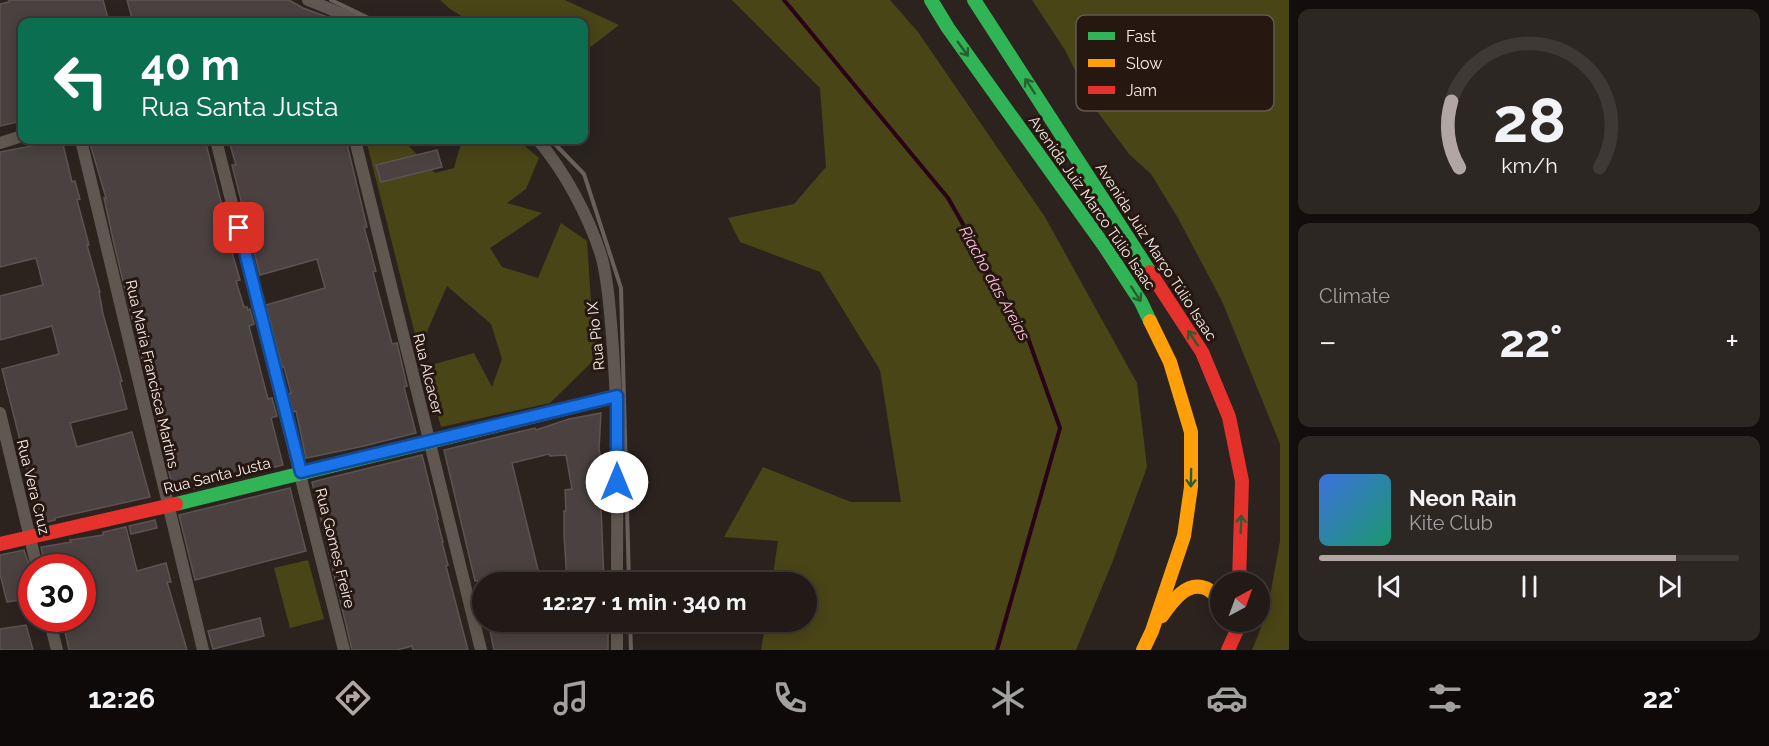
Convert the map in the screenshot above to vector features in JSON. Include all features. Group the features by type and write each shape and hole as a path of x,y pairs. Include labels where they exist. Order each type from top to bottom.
{"main road":[{"name":"Avenida Juiz Marco Túlio Isaac","path":"931,0 948,28 1105,247 1141,302 1170,362 1191,432 1191,487 1184,536 1152,631 1143,650"},
{"name":"Avenida Juiz Março Túlio Isaac","path":"974,0 1202,352 1228,417 1242,481 1239,572"},
{"name":"Rua Santa Justa","path":"0,544 168,506 617,396"},
{"path":"1152,631 1173,600 1192,587 1206,588 1210,591"},
{"path":"1228,650 1234,632"}],"street":[{"path":"308,0 352,18"},
{"path":"0,143 18,137"},
{"name":"Rua Maria Francisca Martins","path":"82,144 203,650"},
{"name":"Rua Gomes Freire","path":"217,144 344,650"},
{"name":"Rua Alcacer","path":"356,144 481,650"},
{"name":"Rua Pio IX","path":"542,144 549,152 580,204 602,256 610,311 617,396 617,572"},
{"name":"Rua Vera Cruz","path":"0,413 34,554"},
{"path":"52,632 57,650"},
{"path":"617,632 617,650"}],"shaded area":[{"path":"440,0 565,0 619,25 588,49 588,18 465,18"},
{"path":"732,0 890,0 918,32 1045,217 1137,383 1147,467 1112,563 1076,650 761,650 764,632 817,632 817,572 773,572 778,541 724,537 763,467 851,502 901,502 880,370 820,272 740,242 728,218 794,204 826,167 820,88"},
{"path":"1032,0 1289,0 1289,650 1252,650 1259,632 1270,632 1270,596 1280,541 1280,444 1222,301 1178,218 1151,174 1129,154 1097,111 1274,111 1274,15 1076,15 1076,72 1065,50"},
{"path":"367,144 407,144 435,173 454,168 461,144 523,144 539,158 526,189 507,203 542,213 490,248 502,267 538,278 561,223 587,241 592,318 600,354 550,403 441,427 424,367 474,353 492,387 502,359 491,324 447,286 419,350"},
{"path":"308,560 324,619 290,628 274,568"}],"building":[{"path":"9,0 103,0 108,18 18,18 18,122 0,126 0,4 9,2"},
{"path":"127,0 289,0 330,18 251,18 132,18"},
{"path":"41,144 63,144 72,182 75,181 80,199 77,200 89,245 87,245 127,409 70,423 77,447 132,432 150,497 55,518 55,520 39,524 2,369 59,354 52,326 0,340 0,296 43,285 36,258 0,267 0,152"},
{"path":"90,144 206,144 240,280 236,281 244,307 250,309 254,324 249,326 268,399 272,398 277,416 271,418 283,465 174,493 114,244 104,198 106,198"},
{"path":"230,144 347,144 367,227 364,227 376,271 373,272 392,344 397,343 407,386 404,387 416,433 306,458 296,411 293,412 288,394 291,393 266,305 325,288 317,259 260,275 232,165 236,165"},
{"path":"437,150 442,167 381,182 376,165"},
{"path":"601,413 599,449 605,482 602,482 603,507 601,507 604,572 566,572 565,490 572,489 566,455 550,456 549,454 512,463 539,572 473,572 444,450 535,428 536,430 569,419"},
{"path":"422,455 448,565 446,566 468,650 413,650 412,646 397,650 352,650 312,482"},
{"path":"290,488 306,551 195,580 179,515"},
{"path":"155,520 157,528 131,534 129,526"},
{"path":"126,527 137,571 166,563 171,582 167,582 187,650 69,650 65,632 96,632 96,554 42,554 41,547 103,535 103,532"},
{"path":"24,550 25,554 18,554 18,600 7,602 0,574 0,555"},
{"path":"260,618 264,636 213,649 208,631"},
{"path":"18,626 18,632 28,632 33,650 0,650 0,629"},
{"path":"490,632 608,632 608,650 494,650"}],"waterway":[{"name":"Riacho das Areias","path":"784,0 948,198 1028,338 1060,428 997,650"}],"railway":[{"path":"331,0 369,18"},
{"path":"555,144 584,174 621,288 629,572"},
{"path":"630,632 631,650"}],"traffic: fast":[{"path":"931,0 948,28 1105,247 1141,302 1150,321"},
{"path":"974,0 1150,272"},
{"path":"176,504 617,396"}],"traffic: slow":[{"path":"1143,650 1152,631 1184,536 1191,487 1191,432 1170,362 1150,321"},
{"path":"1162,616 1185,590 1198,587 1210,591"}],"traffic: jam":[{"path":"1150,272 1202,352 1229,417 1242,481 1239,572"},
{"path":"0,544 176,504"},
{"path":"1228,650 1236,632"}],"route":[{"path":"239,228 301,472 617,396 617,482"}]}
